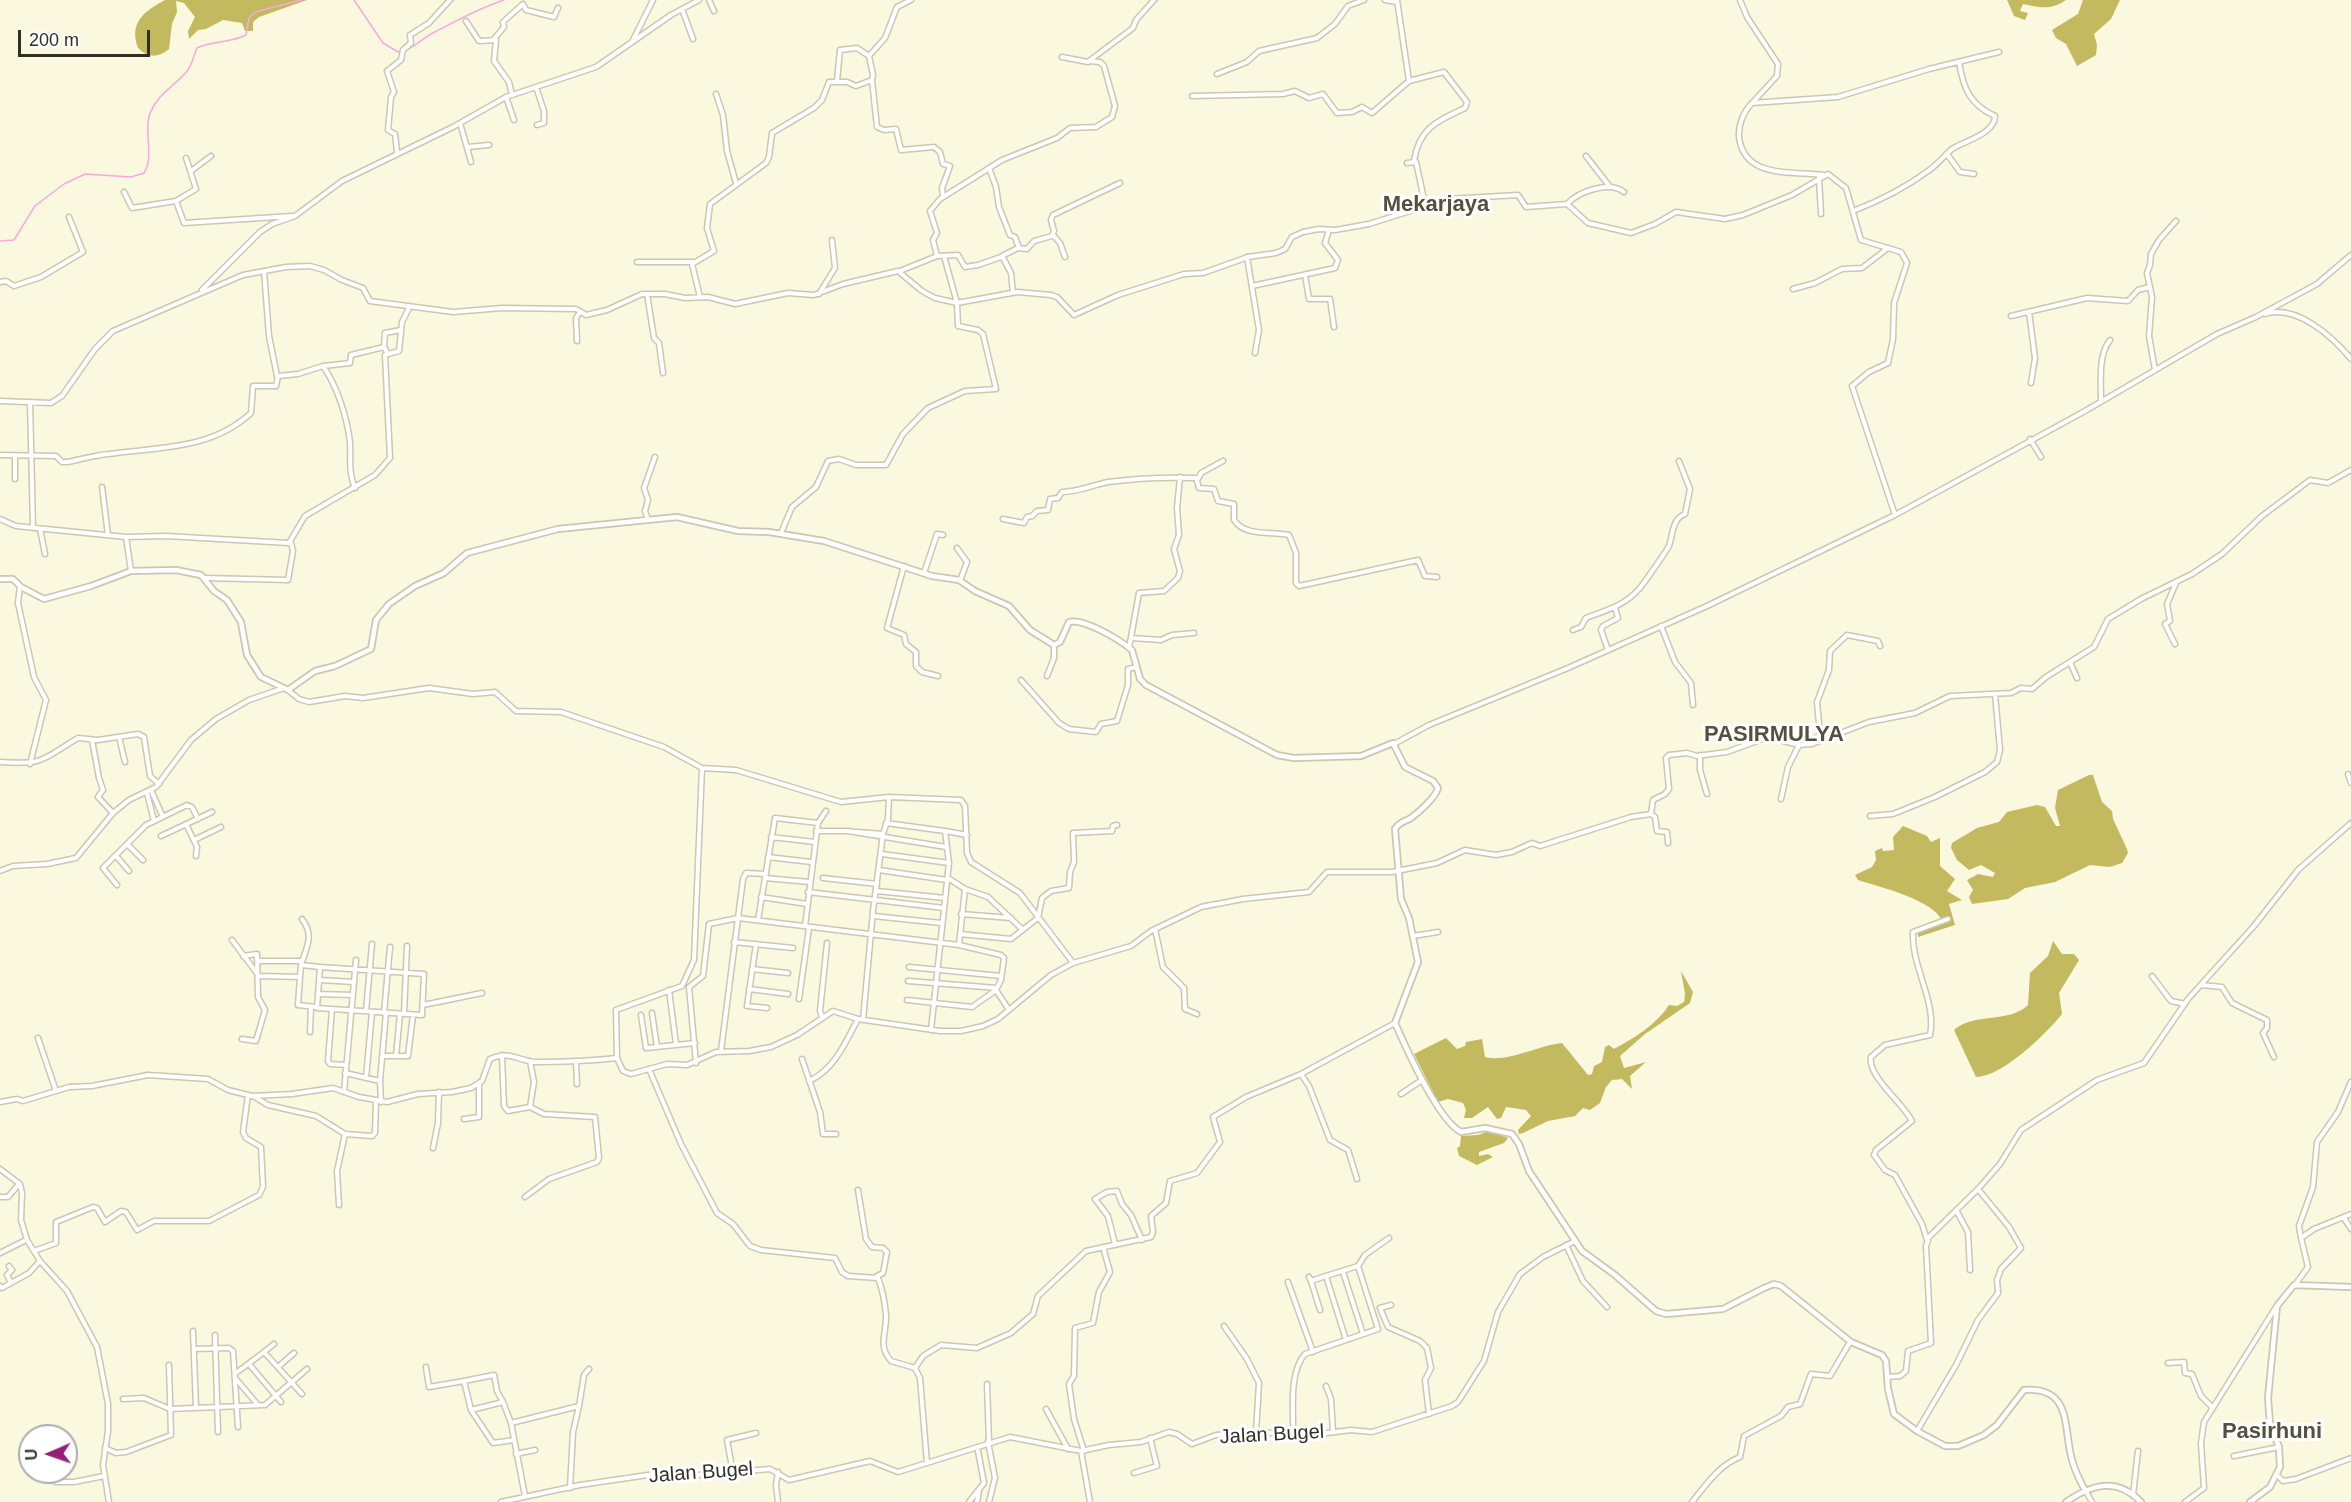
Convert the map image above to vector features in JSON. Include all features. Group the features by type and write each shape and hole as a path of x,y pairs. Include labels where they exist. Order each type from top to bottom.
{"street":[{"path":"397,152 395,134 388,130 391,97 394,92 387,73 411,44 412,33 429,23 450,0"},
{"path":"633,41 652,0"},
{"path":"199,293 260,232 272,224 295,216 342,180 460,123 506,97 596,67 699,0"},
{"path":"709,0 714,11"},
{"path":"869,56 885,38 897,7 911,0"},
{"path":"1089,63 1098,52 1133,28 1136,20 1154,0"},
{"path":"1218,74 1247,62 1259,51 1317,38 1335,24 1348,6 1364,0"},
{"path":"1385,0 1397,1 1409,81"},
{"path":"1740,0 1747,17 1778,64 1777,76 1745,112 1739,135 1748,159 1768,171 1831,175 1846,188 1861,240 1901,252 1907,263 1894,303 1890,358 1885,367 1869,372 1852,386 1895,514"},
{"path":"466,21 479,41 494,39 504,27 504,21 523,4 526,10 547,17 554,17 558,8"},
{"path":"682,9 693,39"},
{"path":"494,39 496,41 494,61 509,82 512,95"},
{"path":"837,81 840,50 857,48 869,56 873,75 877,127 885,130 896,129 901,150 934,147 940,152 943,164 950,166 942,188 943,197"},
{"path":"1752,103 1838,97 1999,52"},
{"path":"937,256 933,240 937,233 930,211 943,197 989,168 1057,138 1070,128 1096,127 1112,117 1115,106 1104,66 1100,62 1089,63 1062,57"},
{"path":"1853,211 1900,189 1929,171 1947,154 1989,128 1996,119 1980,109 1969,97 1959,62"},
{"path":"1192,96 1283,94 1295,91 1309,98 1323,94 1336,113 1352,112 1362,107 1372,113 1409,81 1444,72 1450,76 1467,103 1465,108 1428,126 1420,138 1414,161 1425,204"},
{"path":"637,262 693,262 714,251 707,228 708,209 714,199 752,175 768,161 770,139 775,130 814,108 822,100 829,82 850,82 856,86 872,80"},
{"path":"536,87 545,117 544,123 537,125"},
{"path":"716,94 723,115 727,151 736,183"},
{"path":"506,97 514,120"},
{"path":"460,123 471,162"},
{"path":"468,147 489,145"},
{"path":"1947,154 1960,172 1974,174"},
{"path":"191,171 211,156"},
{"path":"1586,156 1611,188"},
{"path":"124,192 132,208 176,201 195,191 186,158"},
{"path":"1407,163 1414,161"},
{"path":"989,168 996,187 999,207 1010,235 1014,237 1019,248"},
{"path":"1567,204 1577,215 1595,226 1631,233 1655,224 1676,212 1725,219 1743,215 1792,195 1824,175"},
{"path":"1819,178 1821,214"},
{"path":"1065,257 1060,243 1053,235 1051,220 1053,215 1120,183"},
{"path":"899,272 927,295 957,303 1013,293 1054,295 1070,314 1077,314 1129,291 1151,286 1189,272 1208,272 1247,257 1282,251 1292,237 1303,232 1369,224 1425,204 1448,199 1518,195 1526,207 1567,204 1581,194 1611,188 1624,192"},
{"path":"176,201 185,223 295,216"},
{"path":"0,282 14,286 28,282 83,252 69,217"},
{"path":"2155,370 2149,336 2150,286 2147,273 2150,255 2159,240 2176,221"},
{"path":"1252,286 1331,270 1338,265 1325,243 1329,230"},
{"path":"0,401 56,402 100,342 113,331 246,274 264,271 310,266 363,288 370,301 409,308 431,307 457,312 502,308 576,309 589,315 647,294 665,294 680,298 700,297 735,304 788,293 819,294 843,284 899,272 937,256 959,255 965,267 978,265 1019,248 1027,249 1034,241 1053,235"},
{"path":"819,294 835,268 832,240"},
{"path":"1793,290 1815,283 1842,269 1862,268 1888,248"},
{"path":"1180,477 1177,508 1179,535 1174,549 1181,567 1179,575 1164,591 1139,593 1130,648 1143,683 1248,742 1287,758 1361,756 1394,744 1491,698 1661,626 1895,514 2101,402 2217,334 2256,317 2318,284 2351,255"},
{"path":"781,533 792,507 816,487 828,461 839,459 856,465 886,465 903,434 928,408 965,391 995,390 983,334 978,330 959,328 957,303 944,256"},
{"path":"1001,256 1011,273 1013,293"},
{"path":"1247,257 1260,330 1255,353"},
{"path":"693,262 700,297"},
{"path":"0,455 56,456 62,462 68,462 108,454 167,450 201,442 248,415 252,410 253,386 276,386 277,376 269,336 264,271"},
{"path":"1305,275 1309,299 1330,299 1334,327"},
{"path":"2011,316 2087,298 2128,301 2138,290 2150,286"},
{"path":"647,294 654,338 659,343 663,373"},
{"path":"0,579 11,578 38,597 50,598 131,571 176,570 205,578 288,580 291,543 305,516 355,488 381,470 392,452 385,355 399,351 401,330 409,308"},
{"path":"577,341 576,318 580,312"},
{"path":"2029,312 2035,358 2031,383"},
{"path":"2256,317 2271,312 2288,313 2322,330 2351,358"},
{"path":"388,354 384,347 385,332 401,330"},
{"path":"2101,402 2102,365 2106,345 2110,340"},
{"path":"277,376 350,363 351,355 384,347"},
{"path":"323,366 334,385 348,434 349,473 355,488"},
{"path":"30,402 32,420 29,457 33,528"},
{"path":"2030,439 2041,457"},
{"path":"15,456 15,479"},
{"path":"648,520 645,511 648,500 644,488 655,457"},
{"path":"1223,461 1201,473 1198,479 1199,488 1214,489 1218,501 1234,504 1234,520 1238,525 1263,534 1289,535 1296,553 1296,583 1299,585 1418,560 1425,576 1437,577"},
{"path":"1573,630 1581,627 1586,618 1615,608 1646,581 1667,548 1679,517 1685,514 1690,489 1679,461"},
{"path":"1651,814 1653,800 1670,789 1666,755 1680,753 1700,755 1737,749 1768,738 1802,745 1869,722 1915,713 1950,696 1995,694 2012,692 2021,688 2032,689 2094,647 2108,619 2141,599 2176,583 2222,554 2262,516 2310,480 2328,483 2351,470"},
{"path":"1003,519 1024,523 1027,517 1037,511 1048,510 1050,499 1058,498 1062,492 1076,492 1103,483 1139,478 1198,479"},
{"path":"102,487 108,536"},
{"path":"0,871 13,866 47,864 76,858 113,813 129,800 159,784 189,743 216,719 249,700 286,689 315,671 345,662 371,649 376,620 389,604 415,586 444,573 467,553 558,529 677,517 738,531 781,533 824,541 924,573 960,581 1009,606 1030,630 1054,645"},
{"path":"0,519 33,528 108,536 166,536 291,543"},
{"path":"40,529 45,554"},
{"path":"924,573 937,534 943,535"},
{"path":"126,537 131,571"},
{"path":"957,548 967,562 960,581"},
{"path":"904,566 887,626 904,635 906,644 916,652 916,666 922,672 938,676"},
{"path":"205,578 214,591 227,600 241,622 247,655 259,674 299,699 309,702 345,696 363,698 429,688 472,694 495,692 516,711 561,712 664,747 702,768 736,770 841,802 888,797 961,800 965,806 967,853 974,866 1020,893 1072,963"},
{"path":"2175,644 2165,624 2170,620 2167,604 2176,583"},
{"path":"20,586 18,603 34,677 46,702 30,764"},
{"path":"1608,650 1601,628 1618,618 1615,608"},
{"path":"1054,645 1058,644 1069,622 1073,621 1095,627 1130,648"},
{"path":"1661,626 1675,662 1691,683 1693,705"},
{"path":"1131,638 1161,640 1174,634 1194,633"},
{"path":"1781,799 1788,766 1802,745 1820,735 1817,702 1829,670 1830,651 1847,635 1878,641 1880,646"},
{"path":"1047,676 1054,658 1054,645"},
{"path":"2070,662 2077,678"},
{"path":"1022,680 1059,723 1069,729 1096,732 1101,724 1116,721 1128,685 1128,669 1137,667"},
{"path":"1870,816 1893,814 1935,797 1985,772 1997,762 2000,750 1995,694"},
{"path":"0,762 30,764 44,760 81,737 92,740 138,734 144,737 150,776 159,784"},
{"path":"119,737 125,762"},
{"path":"92,740 99,778 104,790 98,797 113,813"},
{"path":"927,1463 923,1397 915,1368 923,1356 941,1345 977,1348 1011,1333 1033,1314 1038,1296 1086,1251 1142,1240 1152,1235 1151,1216 1167,1203 1170,1181 1197,1173 1220,1142 1213,1117 1246,1097 1301,1074 1395,1023 1418,965 1413,936 1401,899 1396,826 1411,818 1437,792 1433,782 1405,766 1394,744"},
{"path":"1700,755 1700,770 1707,794"},
{"path":"702,768 694,960 682,986 617,1008 617,1058 622,1071 627,1074 666,1064 696,1064 708,1055 756,1050 785,1042 833,1011 861,1020 931,1030 954,1032 982,1026 994,1022 1051,975 1072,963 1131,946 1155,929 1201,907 1243,898 1290,896 1309,892 1327,872 1400,871 1437,863 1465,850 1490,855 1506,854 1532,843 1540,846 1631,817 1651,814"},
{"path":"2348,774 2351,783"},
{"path":"149,791 162,817"},
{"path":"149,791 154,821"},
{"path":"809,1081 824,1074 842,1051 861,1020 888,797"},
{"path":"117,885 103,868 146,825 187,805 192,807 198,819"},
{"path":"799,999 814,842 818,823 826,811"},
{"path":"161,836 212,812"},
{"path":"1651,814 1655,817 1657,831 1668,832 1668,843"},
{"path":"758,920 771,837 777,817 818,823"},
{"path":"886,823 967,836"},
{"path":"1927,1240 2000,1164 2021,1130 2097,1080 2144,1064 2185,1004 2254,926 2298,870 2351,823"},
{"path":"186,824 197,847 196,856"},
{"path":"960,934 1011,939 1038,918 1042,898 1051,891 1069,888 1070,872 1074,862 1073,833 1112,831 1113,826 1117,825"},
{"path":"194,840 221,827"},
{"path":"816,831 848,831 946,847"},
{"path":"931,1030 949,863 945,831"},
{"path":"771,837 814,842"},
{"path":"128,845 143,860"},
{"path":"882,854 949,863"},
{"path":"117,856 129,871"},
{"path":"768,857 812,862"},
{"path":"879,870 947,879 964,889 988,897 1023,930"},
{"path":"721,1052 744,874 809,882"},
{"path":"823,878 877,884"},
{"path":"959,945 964,889"},
{"path":"877,891 945,898"},
{"path":"808,892 944,908"},
{"path":"762,897 807,904"},
{"path":"961,914 1012,918"},
{"path":"874,916 942,923"},
{"path":"696,1064 689,989 703,976 710,923 738,918 758,920 959,945 1003,956 997,989 972,1007 907,1000"},
{"path":"258,961 301,964 320,967 424,974 422,1015 298,1005 301,964 309,944 308,926 302,919"},
{"path":"1887,1377 1903,1374 1907,1368 1907,1352 1928,1346 1932,1341 1927,1240 1917,1215 1895,1175 1885,1170 1874,1155 1876,1150 1912,1121 1904,1107 1872,1071 1870,1062 1871,1057 1885,1045 1930,1035 1932,1020 1918,974 1913,932 1948,919"},
{"path":"1155,929 1163,967 1184,988 1185,1009 1197,1014"},
{"path":"1413,936 1438,932"},
{"path":"231,940 260,976 300,977"},
{"path":"734,942 793,948"},
{"path":"822,1017 820,1011 827,942"},
{"path":"366,1011 372,944"},
{"path":"756,944 747,1006 767,1008"},
{"path":"250,1095 268,1105 316,1116 345,1134 374,1135 390,946"},
{"path":"396,1056 407,946"},
{"path":"242,956 257,954 260,976 258,997 264,1010 256,1040 242,1040"},
{"path":"344,1092 356,960"},
{"path":"310,1032 318,994 320,967"},
{"path":"909,967 1001,976"},
{"path":"752,969 788,973"},
{"path":"2151,976 2171,1001 2185,1004"},
{"path":"320,980 354,982"},
{"path":"908,981 997,989"},
{"path":"2201,985 2222,987 2232,1003 2267,1020 2267,1028 2263,1033 2274,1057"},
{"path":"749,989 788,994"},
{"path":"997,989 1009,1010"},
{"path":"669,990 676,1044"},
{"path":"423,1005 482,993"},
{"path":"318,994 353,995"},
{"path":"332,1009 328,1061 330,1064 346,1065"},
{"path":"366,1078 372,1012"},
{"path":"652,1013 657,1047"},
{"path":"382,1056 409,1056 413,1015"},
{"path":"641,1015 646,1048 695,1043"},
{"path":"1395,1023 1422,1080 1444,1116 1456,1129 1464,1132 1485,1128 1511,1132 1529,1171 1587,1257 1615,1275 1643,1301 1661,1313 1723,1309 1774,1284 1781,1286 1850,1342 1882,1354 1886,1361 1894,1414 1917,1431 1945,1446 1958,1446 1997,1425 2020,1392 2032,1390 2054,1397 2060,1403 2067,1426 2071,1460 2092,1502"},
{"path":"38,1038 56,1092"},
{"path":"464,1119 479,1117 479,1084 490,1059 502,1055 520,1056 530,1061 617,1058"},
{"path":"502,1055 505,1109 508,1111 530,1107 544,1114 595,1117 599,1158 597,1162 549,1179 525,1197"},
{"path":"802,1059 820,1112 823,1134 836,1134"},
{"path":"530,1061 534,1082 530,1107"},
{"path":"576,1061 577,1084"},
{"path":"649,1070 681,1144 717,1213 733,1224 750,1246 761,1250 835,1258 844,1274 877,1276 883,1272 887,1252 884,1248 871,1246 866,1239 858,1190"},
{"path":"345,1073 380,1081"},
{"path":"1301,1074 1309,1086 1330,1140 1349,1152 1357,1179"},
{"path":"0,1102 17,1099 23,1101 69,1087 92,1086 148,1075 208,1078 228,1090 250,1095 292,1094 327,1088 378,1102 439,1092 461,1091 479,1084"},
{"path":"1401,1094 1422,1080"},
{"path":"2185,1502 2204,1488 2201,1432 2213,1408 2277,1306 2308,1268 2299,1226 2313,1187 2318,1142 2338,1112 2351,1082"},
{"path":"433,1148 438,1123 439,1092"},
{"path":"34,1251 56,1243 56,1222 93,1208 97,1209 105,1222 121,1212 126,1212 137,1230 154,1221 209,1221 261,1194 263,1187 261,1147 244,1135 250,1095"},
{"path":"339,1205 337,1171 345,1134"},
{"path":"0,1168 20,1184 21,1220 27,1240 40,1261 67,1291 94,1340 108,1404 104,1476 109,1502"},
{"path":"0,1197 9,1196 20,1184"},
{"path":"1917,1431 1952,1372 1978,1320 1998,1293 1997,1280 2001,1269 2021,1248 2014,1234 1978,1189"},
{"path":"1115,1244 1108,1216 1095,1199 1110,1191 1117,1191 1142,1240"},
{"path":"1956,1210 1968,1232 1970,1270"},
{"path":"2301,1238 2314,1229 2351,1214"},
{"path":"2344,1218 2351,1229"},
{"path":"1320,1310 1310,1279 1343,1272 1358,1266 1365,1256 1389,1238"},
{"path":"0,1253 27,1240"},
{"name":"Jalan Bugel","path":"501,1502 668,1472 698,1475 766,1468 778,1472 789,1480 866,1461 877,1462 898,1472 988,1442 1014,1437 1082,1451 1174,1432 1192,1443 1216,1435 1276,1432 1293,1436 1357,1429 1372,1432 1458,1402 1468,1382 1480,1368 1498,1312 1520,1274 1543,1257 1575,1241"},
{"path":"1566,1245 1583,1281 1606,1307"},
{"path":"1089,1502 1069,1384 1074,1376 1075,1328 1093,1323 1099,1292 1110,1272 1102,1247"},
{"path":"0,1287 2,1289 29,1273 40,1261"},
{"path":"9,1266 12,1270 7,1275 11,1283"},
{"path":"1293,1436 1295,1374 1299,1360 1313,1352 1378,1329 1358,1266"},
{"path":"1343,1272 1362,1334"},
{"path":"877,1276 886,1314 882,1342 885,1353 891,1361 915,1368"},
{"path":"1326,1276 1346,1340"},
{"path":"1288,1281 1313,1352"},
{"path":"2294,1285 2351,1287"},
{"path":"1391,1305 1380,1308 1388,1327 1420,1341 1427,1348 1431,1368 1425,1380 1429,1414"},
{"path":"2250,1502 2266,1492 2278,1476 2279,1447 2268,1411 2277,1306"},
{"path":"1224,1326 1247,1359 1259,1383 1256,1433"},
{"path":"193,1331 196,1408"},
{"path":"214,1335 218,1432"},
{"path":"1692,1502 1716,1471 1728,1461 1740,1456 1744,1436 1778,1418 1788,1407 1800,1404 1811,1374 1830,1376 1850,1342"},
{"path":"236,1377 274,1344"},
{"path":"194,1349 233,1351 238,1427"},
{"path":"264,1352 302,1394"},
{"path":"278,1367 294,1353"},
{"path":"2169,1363 2185,1362 2185,1373 2192,1374 2201,1396 2213,1408"},
{"path":"249,1364 281,1401"},
{"path":"105,1448 116,1453 126,1452 167,1437 172,1430 169,1365"},
{"path":"426,1367 429,1387 494,1375 497,1391 511,1424 525,1496"},
{"path":"123,1399 144,1398 170,1409 259,1406 267,1404 307,1369"},
{"path":"570,1488 573,1432 584,1375 589,1369"},
{"path":"236,1377 259,1406"},
{"path":"464,1381 471,1410 493,1443 514,1440"},
{"path":"987,1384 988,1442 995,1478 989,1502"},
{"path":"1326,1386 1331,1399 1333,1432"},
{"path":"471,1410 503,1402"},
{"path":"511,1424 579,1406"},
{"path":"1046,1409 1068,1449"},
{"path":"733,1473 727,1440 756,1433"},
{"path":"1134,1473 1157,1466 1150,1438"},
{"path":"2234,1456 2279,1447"},
{"path":"516,1454 535,1450"},
{"path":"969,1502 984,1483 978,1451"},
{"path":"2133,1495 2138,1451"},
{"path":"2278,1476 2283,1481 2296,1479 2351,1458"},
{"path":"778,1472 776,1485 778,1502"},
{"path":"78,1481 104,1476"},
{"path":"2066,1502 2085,1490 2108,1484 2133,1495 2141,1502"},
{"path":"977,1502 979,1491"}],"shaded area":[{"path":"165,0 307,0 259,17 253,22 253,31 245,31 242,23 223,20 206,29 198,30 189,39 188,31 195,17 184,3 176,1 177,12 172,24 169,49 161,54 149,55 138,48 135,32 137,25 144,14"},
{"path":"2007,0 2066,0 2045,7 2023,4 2020,11 2028,13 2025,20 2014,16"},
{"path":"2083,0 2120,0 2111,19 2094,34 2097,45 2096,55 2077,66 2066,44 2056,38 2052,30 2078,14"},
{"path":"2093,775 2102,802 2112,811 2113,819 2127,849 2128,853 2122,863 2110,867 2090,865 2055,882 2025,888 2008,899 1972,904 1969,897 1973,890 1967,880 1978,874 1993,877 1995,873 1981,865 1969,870 1957,860 1951,848 1952,843 1977,828 1999,822 2007,812 2037,805 2045,807 2056,826 2060,826 2055,808 2058,790"},
{"path":"1903,826 1927,836 1931,842 1940,838 1940,866 1955,879 1947,891 1962,900 1949,904 1955,925 1918,937 1918,933 1943,923 1938,915 1919,901 1858,880 1855,875 1872,867 1876,860 1875,851 1882,848 1883,851 1894,850 1893,837"},
{"path":"2053,941 2062,954 2074,954 2079,960 2059,993 2062,1014 2023,1053 1998,1070 1976,1077 1954,1030 1971,1021 2020,1011 2028,1005 2030,973 2048,956"},
{"path":"1681,971 1693,992 1690,1003 1645,1034 1620,1056 1624,1068 1646,1062 1630,1076 1632,1089 1622,1079 1612,1080 1606,1087 1600,1103 1590,1110 1583,1108 1575,1116 1548,1121 1523,1133 1519,1134 1518,1130 1531,1116 1526,1110 1506,1107 1501,1118 1497,1119 1488,1107 1472,1118 1464,1118 1466,1110 1463,1103 1448,1099 1438,1102 1414,1054 1446,1038 1457,1049 1465,1046 1466,1042 1482,1039 1485,1057 1494,1058 1504,1058 1562,1043 1588,1075 1592,1074 1594,1066 1602,1062 1605,1047 1609,1045 1614,1049 1637,1036 1651,1025 1669,1005 1677,1006 1684,1002"},
{"path":"1489,1131 1508,1138 1504,1143 1479,1152 1479,1156 1488,1154 1493,1157 1477,1165 1459,1156 1457,1148 1460,1146 1461,1136 1478,1135"}],"waterway":[{"path":"0,241 14,240 35,206 64,184 85,174 131,177 144,173 149,159 148,120 150,113 162,95 188,70 197,48 246,35 249,18 255,12 301,0"},
{"path":"354,0 383,43 398,52 409,49 469,14 504,0"}],"district":[{"name":"Mekarjaya","path":"1436,205"},
{"name":"PASIRMULYA","path":"1774,735"},
{"name":"Pasirhuni","path":"2272,1432"}]}
